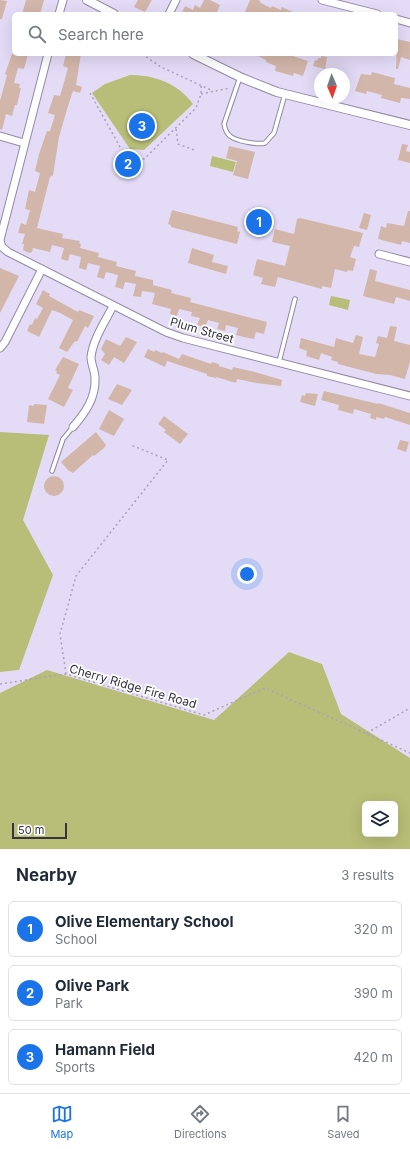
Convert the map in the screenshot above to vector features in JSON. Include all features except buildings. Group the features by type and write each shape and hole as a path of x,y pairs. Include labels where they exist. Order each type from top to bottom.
{"street":[{"path":"60,12 63,0"},
{"path":"87,0 110,12"},
{"path":"170,12 176,0"},
{"path":"322,0 368,12"},
{"path":"398,20 410,23"},
{"path":"1,243 24,144 47,56"},
{"path":"197,56 240,77 285,94 410,125"},
{"path":"0,136 24,144"},
{"name":"Plum Street","path":"1,243 8,252 42,270 113,306 182,338 410,396"},
{"path":"379,254 410,262"},
{"path":"0,348 5,342 42,270"},
{"path":"73,428 84,415 93,397 95,378 91,358 95,344 113,306"}],"lane":[{"path":"240,77 224,124 225,131 230,137 257,145 265,143 274,133 285,94"},
{"path":"279,362 296,299"},
{"path":"52,471 63,439 73,428"}],"path":[{"path":"145,56 162,67 213,91"},
{"path":"90,93 126,156 144,159 196,108 201,94 201,85"},
{"path":"201,94 236,87"},
{"path":"176,128 178,144 194,150"},
{"path":"66,674 60,634 76,576 168,460 131,444"},
{"name":"Cherry Ridge Fire Road","path":"0,684 66,674 204,715 265,688 410,753"},
{"path":"366,733 410,708"}],"green space":[{"path":"130,75 139,75 165,82 180,91 193,104 144,150 130,149 92,93 105,84"},
{"path":"212,156 236,162 233,172 210,166"},
{"path":"331,296 350,300 348,310 329,305"},
{"path":"0,432 49,435 23,520 53,575 19,670 0,672"},
{"path":"289,652 322,664 341,714 410,758 410,849 0,849 0,693 47,670 214,720"}],"place":[{"name":"Hamann Field","path":"142,126"},
{"name":"Olive Park","path":"128,164"},
{"name":"Olive Elementary School","path":"259,222"}]}
